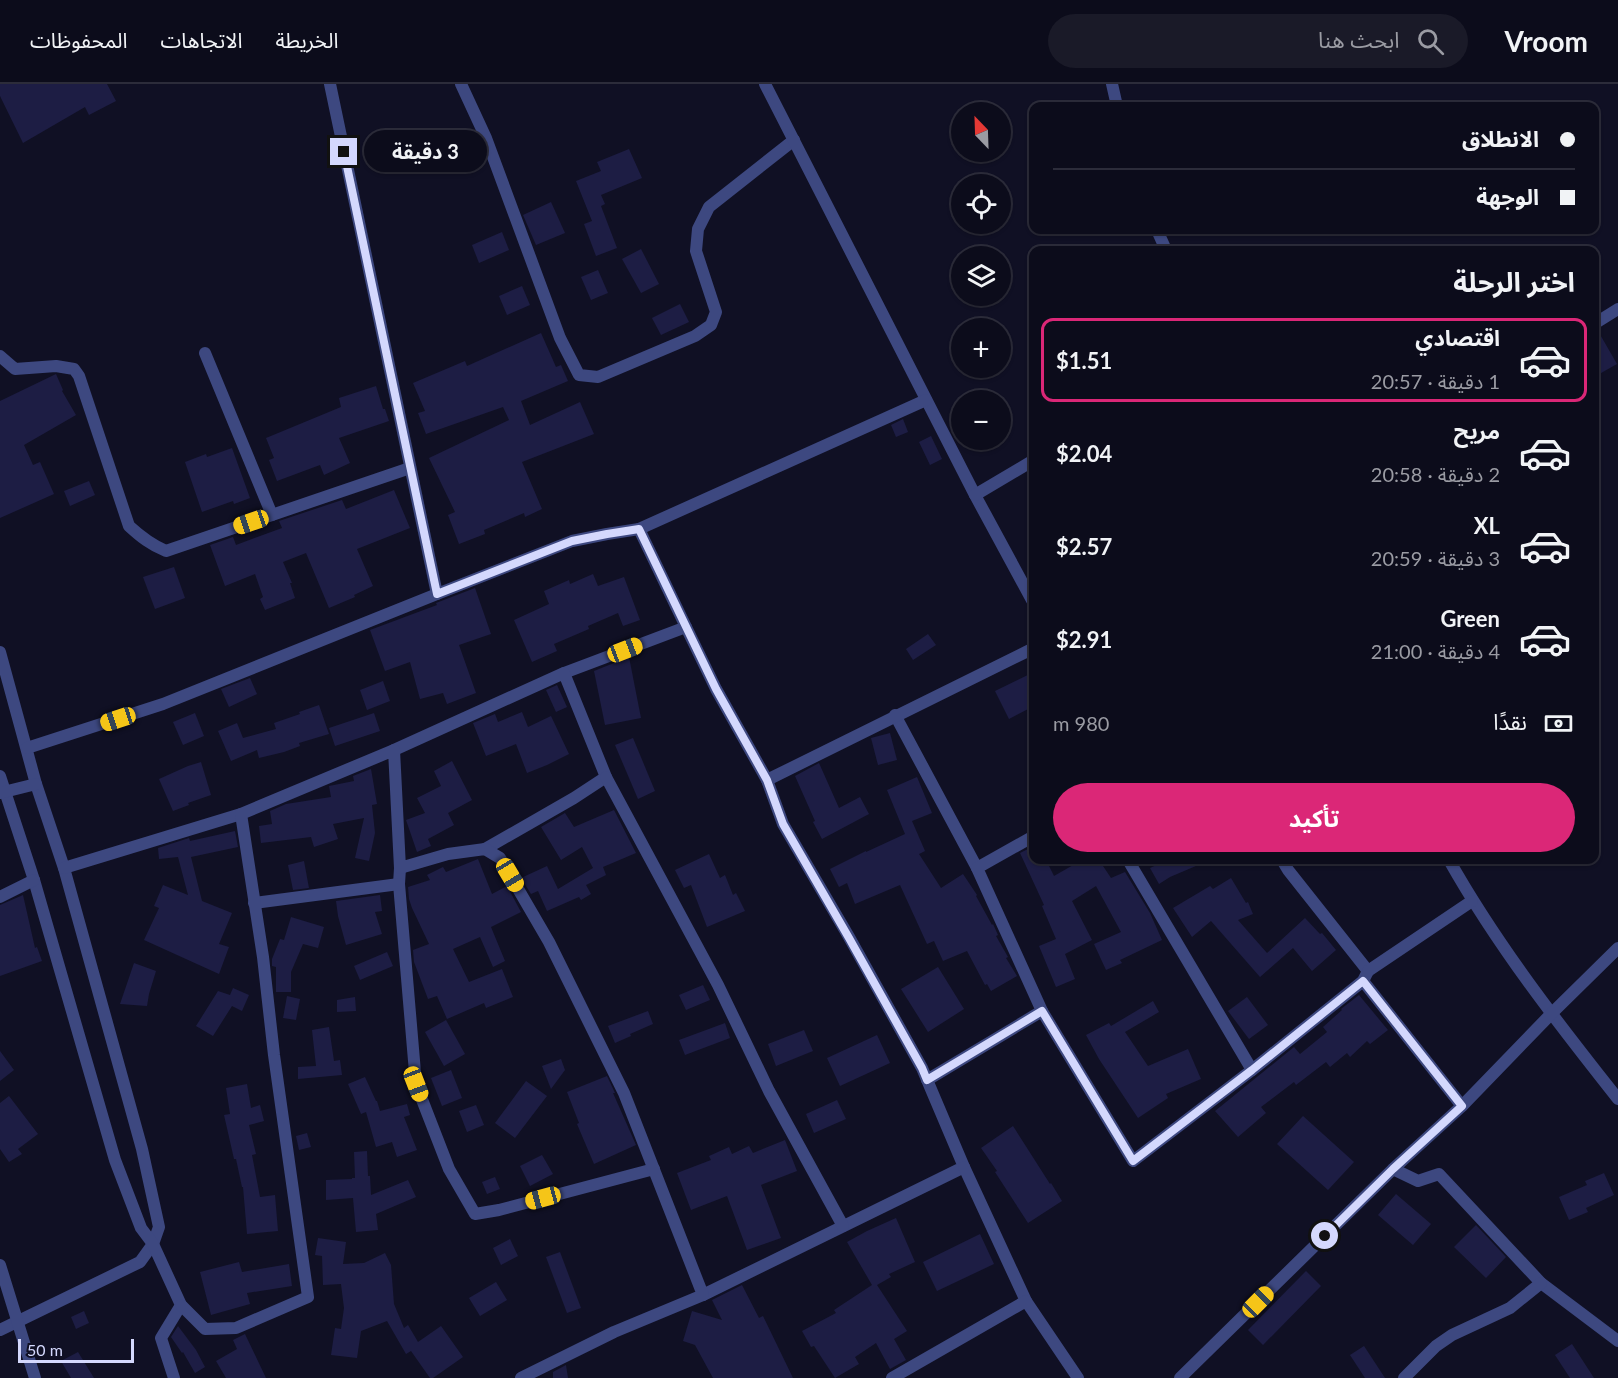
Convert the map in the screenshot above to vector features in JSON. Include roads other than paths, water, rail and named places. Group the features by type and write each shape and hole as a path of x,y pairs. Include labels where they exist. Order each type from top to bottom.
{"street":[{"path":"330,84 437,594"},
{"path":"461,84 486,138 560,338 579,375 598,377 695,336 711,325 716,312 696,251 698,229 709,207 794,140"},
{"path":"765,84 975,495 1029,595"},
{"path":"1112,84 1116,102"},
{"path":"1599,321 1618,309"},
{"path":"205,353 272,515"},
{"path":"0,357 15,369 56,366 74,369 79,376 129,526 155,547 166,551 410,468"},
{"path":"27,748 163,704 572,541 639,529 926,399"},
{"path":"975,495 1029,463"},
{"path":"639,529 716,689 767,780 783,824 922,1068 964,1167 1026,1301 1078,1378"},
{"path":"64,868 241,814 394,750 564,673 686,627"},
{"path":"767,780 1029,650"},
{"path":"0,652 36,784 64,868 142,1149 159,1227 153,1244 140,1262 0,1330"},
{"path":"564,673 606,777 718,985 770,1091 843,1226"},
{"path":"896,715 977,868 1042,1011 1133,1161 1252,1070 1366,976 1472,901"},
{"path":"394,750 399,884 416,1084 449,1169 475,1214 499,1210 654,1169"},
{"path":"0,776 2,793 34,880 115,1160 141,1228 153,1244 181,1305 205,1329 236,1328 308,1297 274,1055 263,957 241,814"},
{"path":"400,868 448,854 485,849 606,777"},
{"path":"2,793 36,784"},
{"path":"977,868 1029,839"},
{"path":"485,849 500,858 549,942 624,1093 704,1294"},
{"path":"1130,864 1252,1070"},
{"path":"1284,864 1462,1106"},
{"path":"1451,864 1472,901 1551,1014 1618,1099"},
{"path":"0,897 34,880"},
{"path":"254,903 399,884"},
{"path":"1180,1378 1195,1373 1393,1169 1462,1106 1618,948"},
{"path":"927,1080 1042,1011"},
{"path":"521,1378 614,1332 704,1294 964,1167"},
{"path":"1393,1169 1418,1181 1439,1174 1541,1283 1618,1341"},
{"path":"0,1265 35,1378"},
{"path":"1404,1378 1436,1346 1452,1335 1509,1308 1541,1283"},
{"path":"891,1378 1026,1301"},
{"path":"174,1378 161,1338 181,1305"}]}
